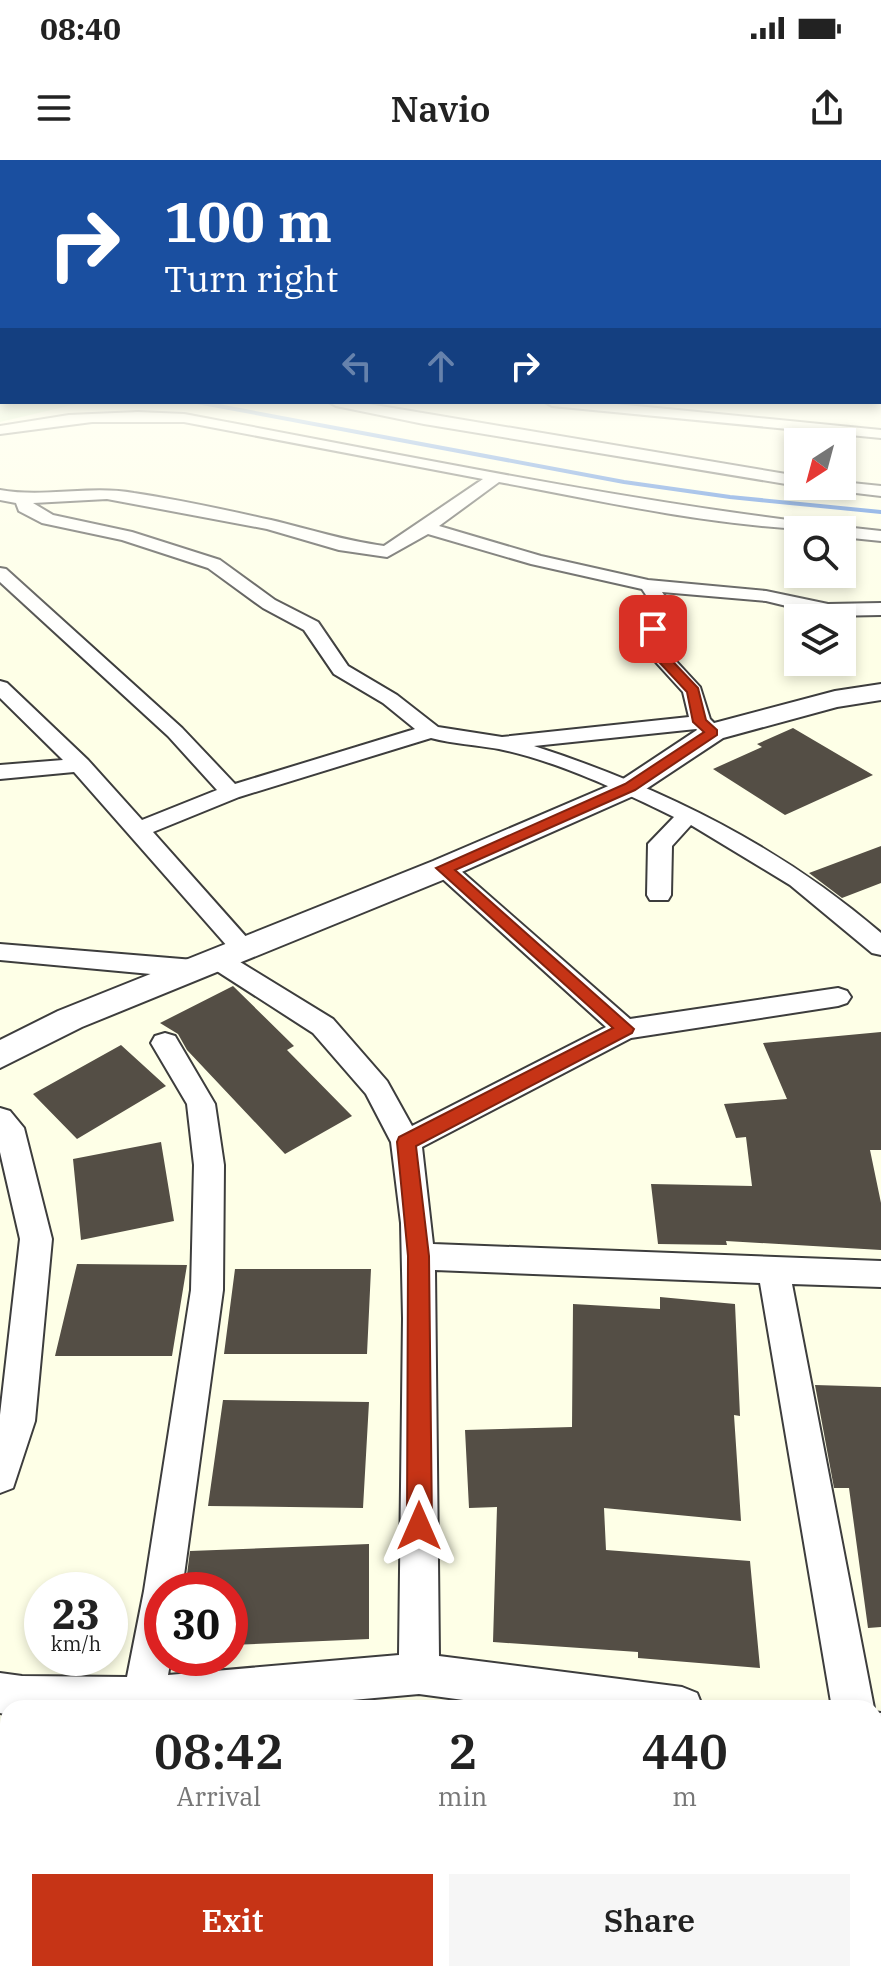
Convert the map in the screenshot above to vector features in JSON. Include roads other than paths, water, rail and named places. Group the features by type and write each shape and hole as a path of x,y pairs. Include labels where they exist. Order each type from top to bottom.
{"street":[{"path":"0,508 24,502 107,494 270,525 339,545 387,552 426,528 491,480"},
{"path":"511,480 681,511 784,524"},
{"path":"856,488 881,491"},
{"path":"0,495 24,502 30,512 48,519 126,536 214,564 269,604 311,626 341,670 390,699 431,731 457,738 502,743 574,765 630,787 726,835 800,881 881,947"},
{"path":"426,528 537,560 648,585 766,596 828,610 881,609"},
{"path":"856,533 881,536"},
{"path":"0,573 175,732 231,792"},
{"path":"648,585 665,610 653,629 653,648 693,691 706,727"},
{"path":"0,687 80,765 136,831 218,959 323,1026 377,1088 406,1142 419,1256 419,1674"},
{"path":"502,743 706,727 881,692"},
{"path":"0,1055 70,1019 444,868 630,787 706,727"},
{"path":"136,831 231,792 431,731"},
{"path":"0,772 80,765"},
{"path":"659,895 660,844 688,816"},
{"path":"444,868 625,1029"},
{"path":"0,952 218,959"},
{"path":"406,1142 625,1029 838,997"},
{"path":"165,1043 201,1104 209,1165 207,1290 165,1572"},
{"path":"0,1119 9,1128 36,1239 17,1421 0,1476"},
{"path":"419,1256 881,1274"},
{"path":"774,1272 852,1700"},
{"path":"0,1693 22,1697 144,1698 419,1674 620,1700"},
{"path":"144,1698 148,1676"}],"waterway":[{"path":"613,480 730,497 881,512"}]}
